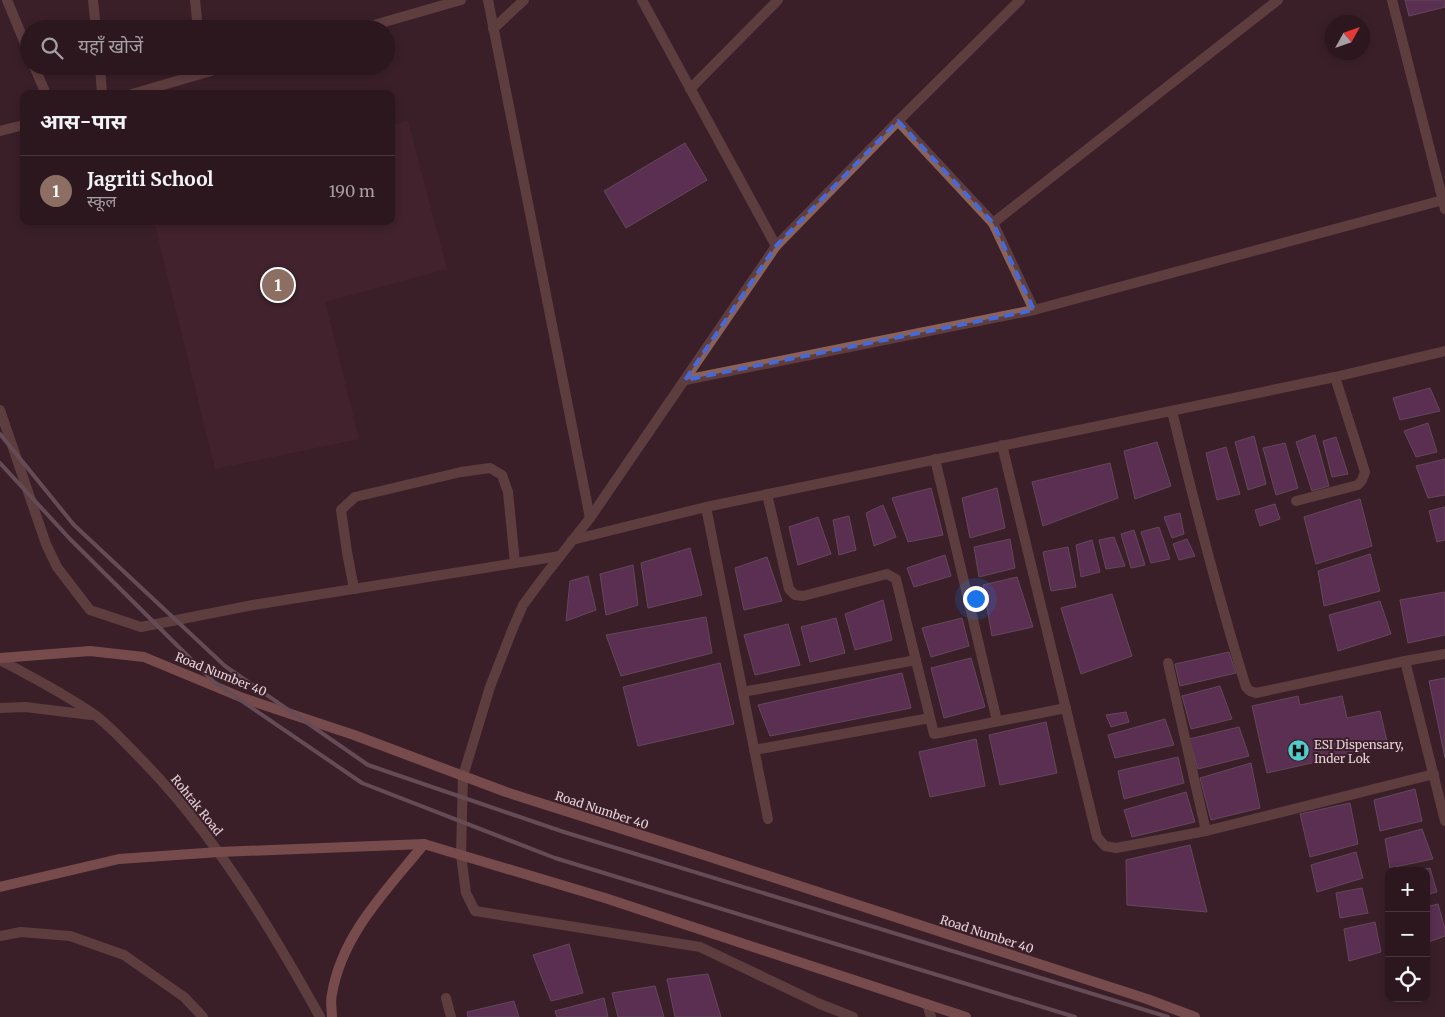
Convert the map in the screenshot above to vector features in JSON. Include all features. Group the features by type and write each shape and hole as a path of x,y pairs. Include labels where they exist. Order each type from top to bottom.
{"main road":[{"name":"Road Number 40","path":"0,659 90,651 144,657 243,698 354,735 506,792 1147,999 1195,1017"},
{"path":"332,1017 331,995 342,955 352,936 424,844"},
{"path":"0,887 119,859 219,852 424,844 605,898 966,1017"}],"street":[{"path":"7,0 20,31"},
{"path":"93,0 95,20"},
{"path":"195,0 197,20"},
{"path":"391,20 461,0"},
{"path":"488,0 590,518"},
{"path":"493,29 524,0"},
{"path":"642,0 776,246"},
{"path":"690,89 778,0"},
{"path":"853,1017 820,1004 700,947 475,910 466,893 461,855 463,776 490,686 523,605 590,518 776,246 1020,0"},
{"path":"993,223 1278,0"},
{"path":"685,380 1034,310 1444,204 1392,0"},
{"path":"38,75 44,90"},
{"path":"101,75 102,90"},
{"path":"144,90 189,75"},
{"path":"898,121 993,223 1034,310"},
{"path":"0,131 20,125"},
{"path":"572,540 706,507 1335,377 1445,351"},
{"path":"1296,501 1358,485 1362,480 1364,472 1335,377"},
{"path":"0,410 46,544 57,567 90,610 141,627 253,605 560,556"},
{"path":"1172,410 1192,497 1246,687 1250,691 1256,693 1445,654"},
{"path":"1002,445 1097,836 1105,846 1116,848 1206,831 1434,774"},
{"path":"936,459 997,721"},
{"path":"354,589 342,510 355,498 471,470 490,468 502,475 508,492 515,563"},
{"path":"767,494 789,589 795,595 802,596 887,574 896,579 934,734 1066,708"},
{"path":"706,507 768,819"},
{"name":"Rohtak Road","path":"0,659 44,683 96,716 147,766 177,799 219,852 289,961 320,1017"},
{"path":"743,692 916,660"},
{"path":"1405,661 1445,821"},
{"path":"1168,663 1206,831"},
{"path":"0,708 25,707 96,716"},
{"path":"754,750 930,718"},
{"path":"0,936 21,932 70,936 124,955 184,997 203,1017"},
{"path":"446,998 451,1017"},
{"path":"928,1004 931,1017"}],"highlighted area":[{"path":"898,121 993,223 1034,310 685,380 776,246"}],"shaded area":[{"path":"408,121 447,269 325,302 359,439 215,469 155,225 395,225 395,124"}],"building":[{"path":"1405,0 1445,0 1445,7 1409,16"},
{"path":"685,143 707,180 626,228 604,191"},
{"path":"1430,388 1440,411 1400,420 1393,398"},
{"path":"1428,423 1437,452 1416,457 1404,431"},
{"path":"1315,435 1329,486 1312,491 1296,442"},
{"path":"1254,436 1266,484 1248,490 1235,442"},
{"path":"1336,437 1348,474 1332,477 1323,441"},
{"path":"1157,442 1171,486 1135,499 1124,451"},
{"path":"1285,443 1298,488 1276,495 1263,448"},
{"path":"1226,447 1240,494 1217,500 1206,453"},
{"path":"1445,459 1445,495 1428,498 1416,466"},
{"path":"1110,463 1118,498 1043,526 1032,482"},
{"path":"931,488 943,535 908,542 892,498"},
{"path":"997,488 1005,528 970,538 962,498"},
{"path":"1360,499 1372,546 1316,564 1304,517"},
{"path":"1275,504 1280,519 1260,526 1255,510"},
{"path":"883,505 896,537 874,546 866,513"},
{"path":"1445,507 1445,540 1437,542 1429,511"},
{"path":"1180,513 1184,534 1172,538 1164,517"},
{"path":"849,516 856,550 839,555 833,520"},
{"path":"818,517 831,554 798,565 789,527"},
{"path":"1159,527 1170,559 1151,563 1141,532"},
{"path":"1134,530 1145,565 1131,568 1121,534"},
{"path":"1114,537 1125,566 1106,569 1099,540"},
{"path":"1010,539 1015,568 979,577 974,547"},
{"path":"1187,539 1195,556 1179,560 1173,544"},
{"path":"1092,540 1100,572 1081,577 1076,545"},
{"path":"1068,547 1076,587 1051,591 1043,552"},
{"path":"690,548 702,595 648,608 641,563"},
{"path":"1370,554 1380,591 1324,606 1318,571"},
{"path":"945,555 951,576 914,587 907,568"},
{"path":"767,557 782,601 744,610 735,568"},
{"path":"633,565 638,605 606,615 600,574"},
{"path":"588,576 596,610 566,621 570,581"},
{"path":"1017,577 1033,627 992,636 983,585"},
{"path":"1445,592 1445,635 1408,643 1400,600"},
{"path":"1112,594 1132,656 1081,674 1061,608"},
{"path":"883,600 892,640 855,650 845,614"},
{"path":"1380,601 1391,634 1338,651 1329,615"},
{"path":"706,617 712,653 621,676 606,635"},
{"path":"836,618 845,653 810,662 801,627"},
{"path":"962,618 969,646 931,657 922,628"},
{"path":"788,624 800,665 755,675 744,635"},
{"path":"1229,652 1236,673 1180,686 1175,664"},
{"path":"971,658 985,707 944,718 931,668"},
{"path":"720,663 734,724 638,746 623,687"},
{"path":"902,673 911,708 770,736 758,705"},
{"path":"1445,678 1445,758 1429,681"},
{"path":"1220,686 1232,719 1191,729 1182,696"},
{"path":"1298,696 1300,705 1342,696 1347,718 1380,711 1388,746 1267,773 1252,706"},
{"path":"1126,712 1129,722 1111,727 1106,715"},
{"path":"1165,719 1174,745 1115,758 1108,735"},
{"path":"1046,722 1057,773 1000,785 989,735"},
{"path":"1239,727 1249,756 1198,769 1189,739"},
{"path":"976,739 985,786 930,797 919,752"},
{"path":"1178,757 1184,783 1124,799 1118,771"},
{"path":"1251,763 1260,808 1211,820 1200,778"},
{"path":"1415,789 1422,821 1380,831 1374,800"},
{"path":"1186,792 1195,822 1132,837 1124,810"},
{"path":"1350,803 1358,844 1310,857 1300,814"},
{"path":"1422,829 1433,859 1390,867 1385,839"},
{"path":"1190,845 1207,912 1127,905 1126,860"},
{"path":"1356,852 1363,878 1317,892 1311,865"},
{"path":"1430,868 1437,892 1430,894"},
{"path":"1362,888 1368,913 1340,918 1336,893"},
{"path":"1438,904 1445,936 1430,942 1430,912 1430,906"},
{"path":"1375,922 1381,952 1349,961 1344,929"},
{"path":"569,944 583,993 551,1001 533,955"},
{"path":"708,974 721,1017 675,1017 667,979"},
{"path":"655,986 664,1017 618,1017 612,993"},
{"path":"604,998 608,1017 557,1017 555,1011"},
{"path":"514,1001 519,1017 468,1017 467,1012"}],"railway":[{"path":"0,434 74,525 225,666 368,765 564,832 1168,1017"},
{"path":"0,463 70,539 214,682 362,783 555,858 1075,1017"}],"place":[{"name":"Jagriti School","path":"278,285"},
{"name":"ESI Dispensary, Inder Lok","path":"1298,751"}]}
